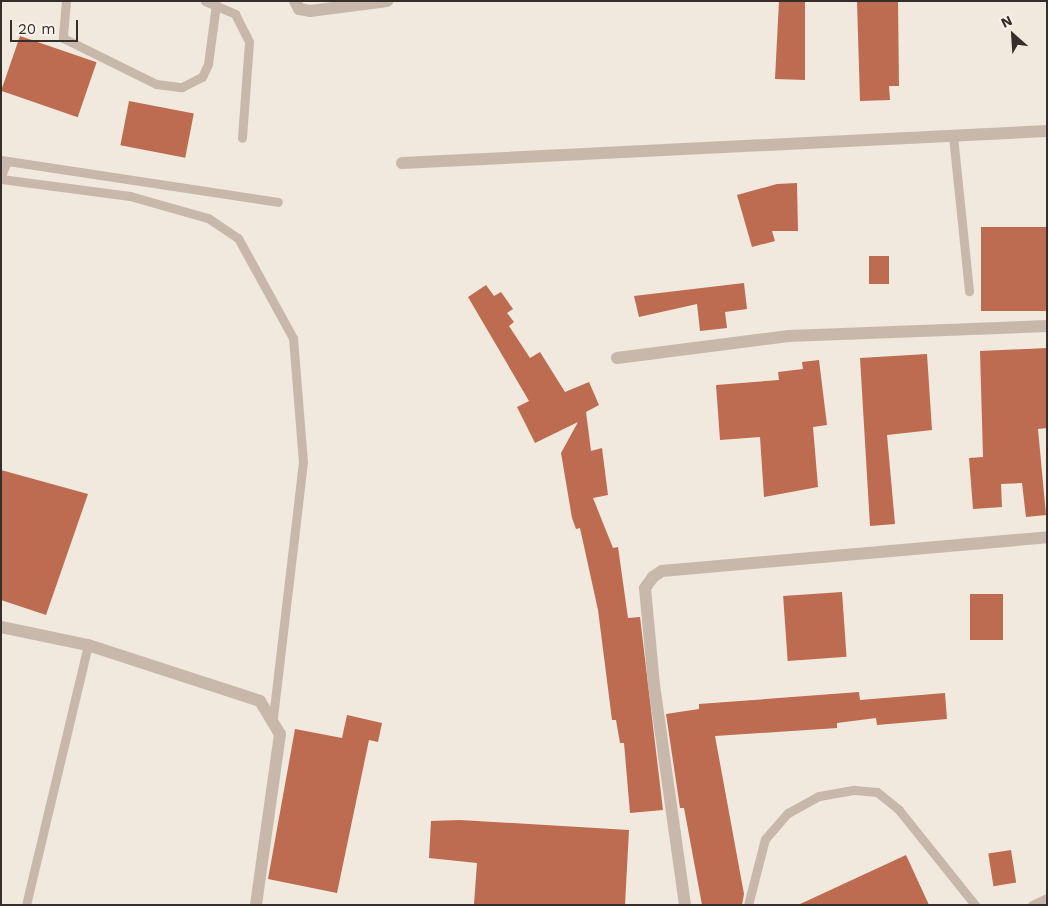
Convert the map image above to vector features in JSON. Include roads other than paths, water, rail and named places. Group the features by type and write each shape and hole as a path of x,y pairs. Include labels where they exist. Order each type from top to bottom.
{"street":[{"path":"294,1 299,9 310,12 387,1"},
{"path":"402,163 1047,132"},
{"path":"617,358 789,336 1047,326"},
{"path":"685,905 652,665 645,588 653,577 662,571 1047,537"},
{"path":"1,627 88,645 260,701 273,717 280,734 256,905"}],"lane":[{"path":"66,1 63,38 156,84 182,87 202,77 208,64 216,4"},
{"path":"205,1 216,4 235,14 248,42 242,138"},
{"path":"953,136 969,291"},
{"path":"273,717 303,462 293,338 238,238 208,218 130,196 1,178 4,160 278,202"},
{"path":"26,905 88,645"},
{"path":"748,905 764,838 788,813 819,796 854,790 877,792 899,810 975,905"},
{"path":"1032,905 1047,898"}]}
